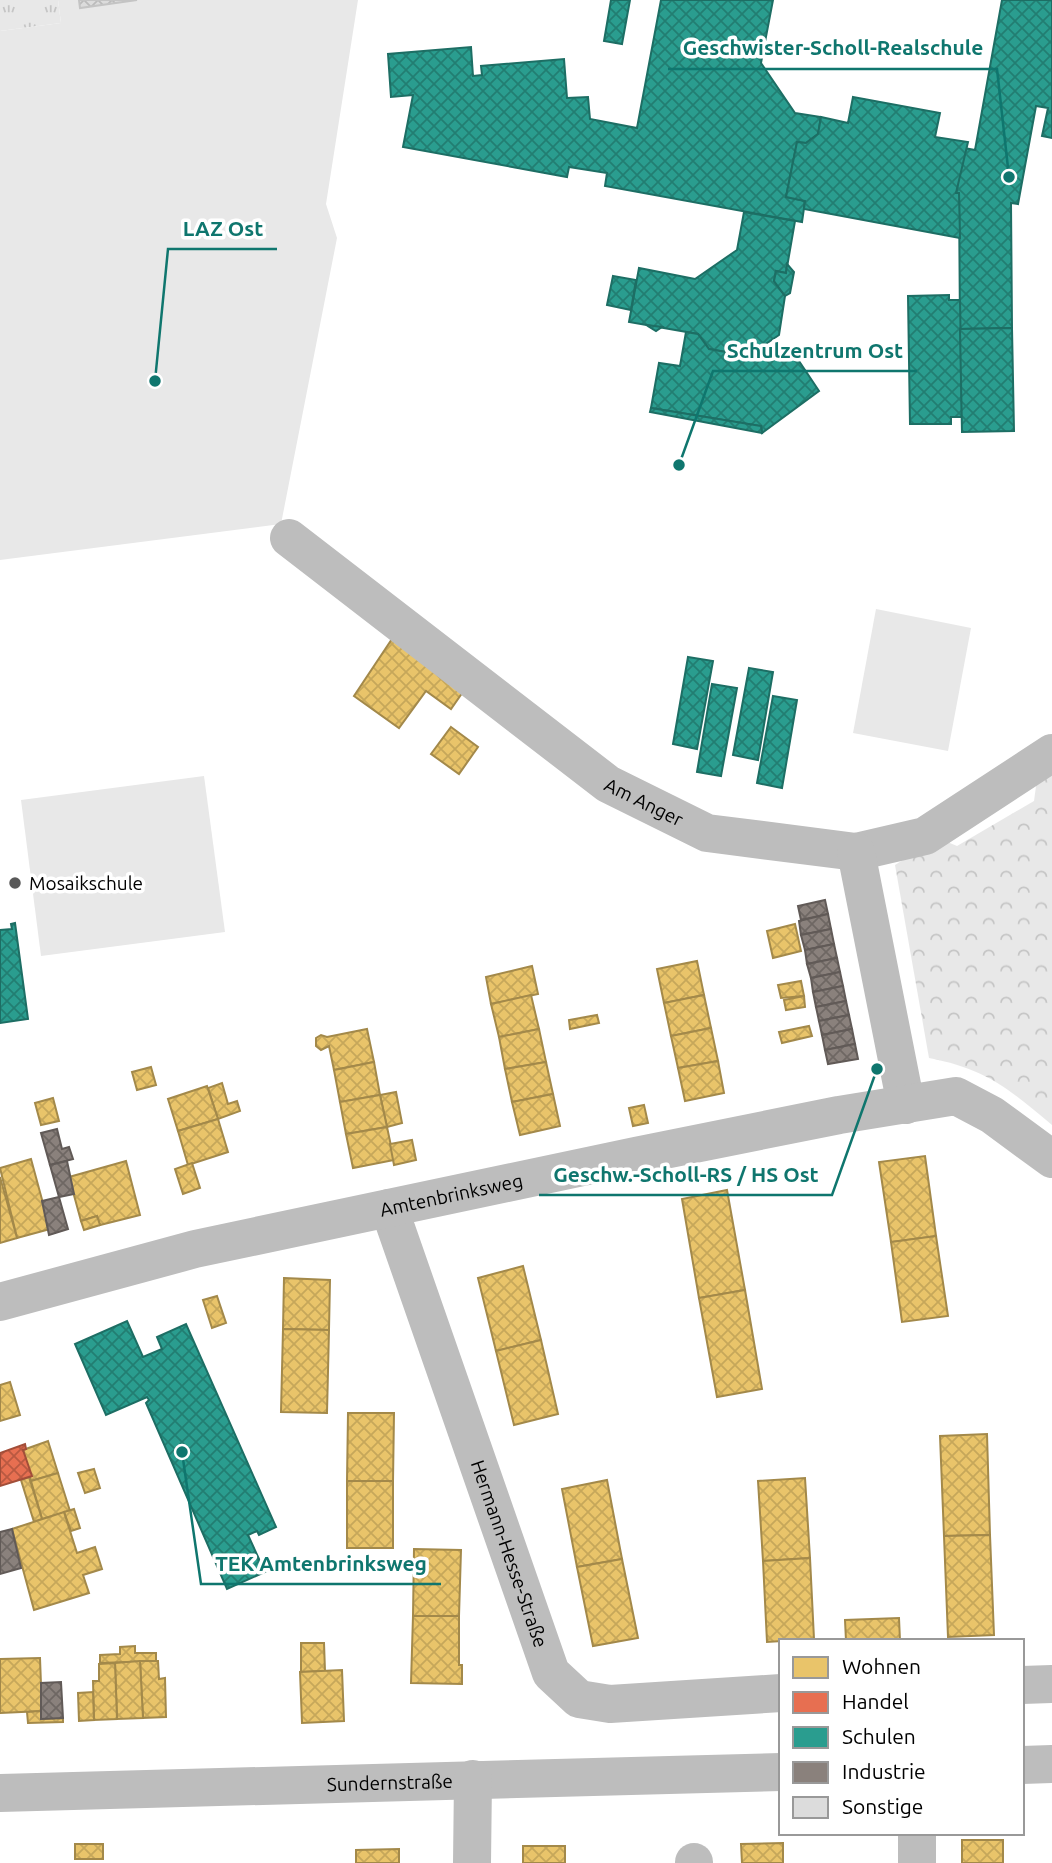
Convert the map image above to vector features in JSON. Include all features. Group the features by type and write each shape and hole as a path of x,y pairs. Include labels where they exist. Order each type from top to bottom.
{"street":[{"name":"Am Anger","path":"289,538 608,784 707,833 856,852 925,836 1052,753"},
{"path":"856,852 906,1105"},
{"name":"Amtenbrinksweg","path":"0,1302 195,1249 635,1156 956,1096 992,1115 1052,1159"},
{"name":"Hermann-Hesse-Straße","path":"389,1208 551,1674 579,1699 610,1704 779,1693"},
{"path":"1024,1685 1052,1684"},
{"path":"1024,1765 1052,1764"},
{"name":"Sundernstraße","path":"0,1793 779,1772"},
{"path":"472,1863 473,1779"},
{"path":"917,1835 917,1863"}],"green space":[{"path":"0,0 58,0 61,23 0,31"},
{"path":"58,0 358,0 326,204 337,238 281,524 0,560 0,31 61,23"},
{"path":"876,609 971,628 948,751 853,733"},
{"path":"1052,768 1052,1125 1009,1090 981,1074 929,1058 895,865 938,838 957,846 1034,801 1037,779"},
{"path":"204,776 225,932 41,956 21,800"}],"building: Wohnen":[{"path":"394,636 467,686 451,709 426,691 399,728 354,696"},
{"path":"451,727 478,747 459,774 431,754"},
{"path":"795,924 801,951 773,958 767,931"},
{"path":"697,961 704,995 664,1003 657,969"},
{"path":"532,966 538,994 491,1004 486,977"},
{"path":"801,981 804,996 781,998 778,985"},
{"path":"531,995 539,1029 499,1037 491,1004"},
{"path":"704,995 711,1028 671,1036 664,1003"},
{"path":"804,996 805,1007 786,1010 784,1000"},
{"path":"597,1015 599,1023 570,1029 569,1020"},
{"path":"809,1026 812,1036 782,1043 779,1032"},
{"path":"711,1028 718,1061 678,1068 671,1036"},
{"path":"367,1029 374,1062 334,1070 329,1046 321,1050 316,1046 316,1038 321,1035 327,1037"},
{"path":"539,1029 546,1062 505,1069 499,1037"},
{"path":"718,1061 724,1093 685,1101 678,1068"},
{"path":"374,1062 380,1095 340,1102 334,1070"},
{"path":"546,1062 553,1094 512,1102 505,1069"},
{"path":"151,1067 156,1085 137,1090 132,1072"},
{"path":"222,1083 228,1104 237,1101 240,1111 218,1119 208,1088"},
{"path":"207,1086 218,1119 178,1131 168,1099"},
{"path":"396,1092 402,1123 387,1127 380,1095"},
{"path":"553,1094 560,1126 520,1135 512,1102"},
{"path":"380,1095 387,1127 346,1134 340,1102"},
{"path":"53,1098 59,1121 41,1125 35,1103"},
{"path":"644,1105 648,1123 633,1126 629,1108"},
{"path":"218,1119 228,1152 188,1165 178,1131"},
{"path":"387,1127 394,1160 353,1168 346,1134"},
{"path":"412,1140 416,1160 394,1165 390,1144"},
{"path":"925,1156 936,1236 891,1242 879,1162"},
{"path":"31,1159 50,1229 17,1238 0,1168"},
{"path":"126,1161 140,1215 100,1225 97,1216 81,1221 69,1177"},
{"path":"192,1163 200,1188 183,1194 175,1169"},
{"path":"0,1177 17,1238 0,1243"},
{"path":"727,1190 745,1290 699,1298 682,1199"},
{"path":"97,1216 100,1225 84,1230 81,1221"},
{"path":"936,1236 948,1316 902,1322 891,1242"},
{"path":"523,1266 541,1340 496,1351 478,1278"},
{"path":"284,1278 330,1280 329,1330 283,1329"},
{"path":"745,1290 762,1389 717,1397 699,1298"},
{"path":"217,1296 226,1323 212,1328 203,1300"},
{"path":"283,1329 329,1330 327,1413 281,1412"},
{"path":"541,1340 558,1414 514,1425 496,1351"},
{"path":"10,1382 20,1415 0,1421 0,1385"},
{"path":"348,1413 394,1413 393,1481 347,1481"},
{"path":"987,1434 990,1535 944,1536 940,1436"},
{"path":"48,1441 58,1473 31,1481 23,1450"},
{"path":"94,1469 100,1488 85,1493 78,1473"},
{"path":"58,1473 70,1511 42,1519 31,1481"},
{"path":"29,1477 42,1519 34,1522 21,1480"},
{"path":"805,1478 810,1558 763,1561 758,1481"},
{"path":"607,1480 622,1559 577,1567 562,1489"},
{"path":"347,1481 393,1481 393,1548 347,1548"},
{"path":"74,1509 80,1528 71,1531 64,1512"},
{"path":"64,1512 77,1553 95,1547 102,1569 83,1575 89,1593 34,1610 12,1529"},
{"path":"990,1535 994,1635 948,1637 944,1536"},
{"path":"414,1549 461,1550 459,1616 413,1616"},
{"path":"810,1558 814,1639 779,1639 779,1641 767,1642 763,1561"},
{"path":"622,1559 638,1638 593,1646 577,1567"},
{"path":"413,1616 459,1616 459,1665 462,1665 462,1684 411,1683"},
{"path":"899,1618 900,1639 846,1639 845,1620"},
{"path":"301,1643 324,1643 325,1671 301,1672"},
{"path":"135,1646 135,1653 156,1653 156,1661 100,1663 100,1655 120,1654 120,1647"},
{"path":"40,1658 42,1711 0,1713 0,1659"},
{"path":"140,1661 158,1661 159,1679 165,1678 166,1717 143,1718"},
{"path":"140,1661 143,1718 117,1719 115,1663"},
{"path":"115,1663 117,1719 94,1720 93,1681 99,1681 99,1664"},
{"path":"342,1670 344,1721 302,1723 300,1672"},
{"path":"93,1692 94,1720 79,1721 78,1693"},
{"path":"41,1711 41,1719 63,1718 63,1722 28,1723 27,1712"},
{"path":"962,1840 1003,1840 1003,1863 962,1863"},
{"path":"783,1843 783,1863 742,1863 741,1844"},
{"path":"75,1844 103,1844 103,1859 75,1859"},
{"path":"523,1846 565,1846 565,1863 523,1863"},
{"path":"399,1849 399,1863 356,1863 356,1850"}],"building: Handel":[{"path":"25,1444 26,1449 23,1450 32,1476 0,1486 0,1453"}],"building: Schulen":[{"path":"611,0 630,0 622,44 604,41"},
{"path":"661,0 773,0 761,63 795,113 821,117 818,134 806,143 797,142 786,197 805,201 802,222 605,186 607,173 569,167 567,177 403,147 413,95 391,97 388,54 471,47 473,76 482,75 481,66 564,59 567,98 588,97 590,119 637,128"},
{"path":"1002,0 1052,0 1052,138 1042,136 1048,108 1036,106 1018,204 1011,203 1012,328 960,329 959,193 956,193 964,148 975,150"},
{"path":"853,97 940,113 935,137 968,142 956,193 959,193 960,238 804,209 805,201 786,197 797,142 806,143 818,134 821,117 848,123"},
{"path":"744,212 795,221 786,273 776,271 774,281 785,296 779,335 748,356 709,349 698,334 629,322 639,268 695,279 737,250"},
{"path":"787,264 794,272 790,293 785,296 774,281 776,271 786,273"},
{"path":"613,276 636,280 631,310 607,305"},
{"path":"949,295 949,300 960,300 962,417 951,417 951,424 910,424 908,296"},
{"path":"646,325 662,327 656,331"},
{"path":"1012,328 1014,431 962,432 960,329"},
{"path":"686,332 698,334 709,349 748,356 755,351 760,358 779,344 788,357 793,352 819,391 762,433 761,426 651,408 659,363 680,366"},
{"path":"651,408 761,426 762,433 650,412"},
{"path":"688,657 713,661 697,749 673,744"},
{"path":"749,668 773,672 758,760 733,755"},
{"path":"712,684 737,688 721,776 697,772"},
{"path":"773,696 797,700 782,788 757,783"},
{"path":"15,923 28,1019 0,1023 0,930 12,929 11,924"},
{"path":"127,1321 143,1357 162,1349 157,1337 186,1324 276,1527 259,1535 257,1531 248,1535 265,1572 227,1589 146,1403 149,1400 147,1397 106,1415 75,1344"}],"building: Industrie":[{"path":"825,900 828,914 801,920 798,906"},
{"path":"828,914 831,929 801,935 799,921"},
{"path":"831,929 834,944 805,950 801,935"},
{"path":"834,944 837,958 807,964 805,950"},
{"path":"837,958 840,972 811,978 807,964"},
{"path":"840,972 843,986 813,992 811,978"},
{"path":"843,986 846,1001 816,1007 813,992"},
{"path":"846,1001 849,1015 819,1021 816,1007"},
{"path":"849,1015 852,1029 822,1035 819,1021"},
{"path":"852,1029 855,1044 825,1050 822,1035"},
{"path":"855,1044 858,1059 828,1064 825,1050"},
{"path":"57,1129 62,1149 69,1147 73,1159 50,1165 41,1133"},
{"path":"67,1161 74,1194 59,1197 50,1165"},
{"path":"59,1197 68,1229 49,1235 42,1201"},
{"path":"12,1529 21,1568 0,1574 0,1532"},
{"path":"61,1682 63,1718 41,1719 41,1683"}],"building: Sonstige":[{"path":"79,0 137,0 80,8"}],"place":[{"name":"Geschwister-Scholl-Realschule","path":"1009,177"},
{"name":"LAZ Ost","path":"155,381"},
{"name":"Schulzentrum Ost","path":"679,465"},
{"name":"Mosaikschule","path":"15,883"},
{"name":"Geschw.-Scholl-RS / HS Ost","path":"877,1069"},
{"name":"TEK Amtenbrinksweg","path":"182,1452"}]}
